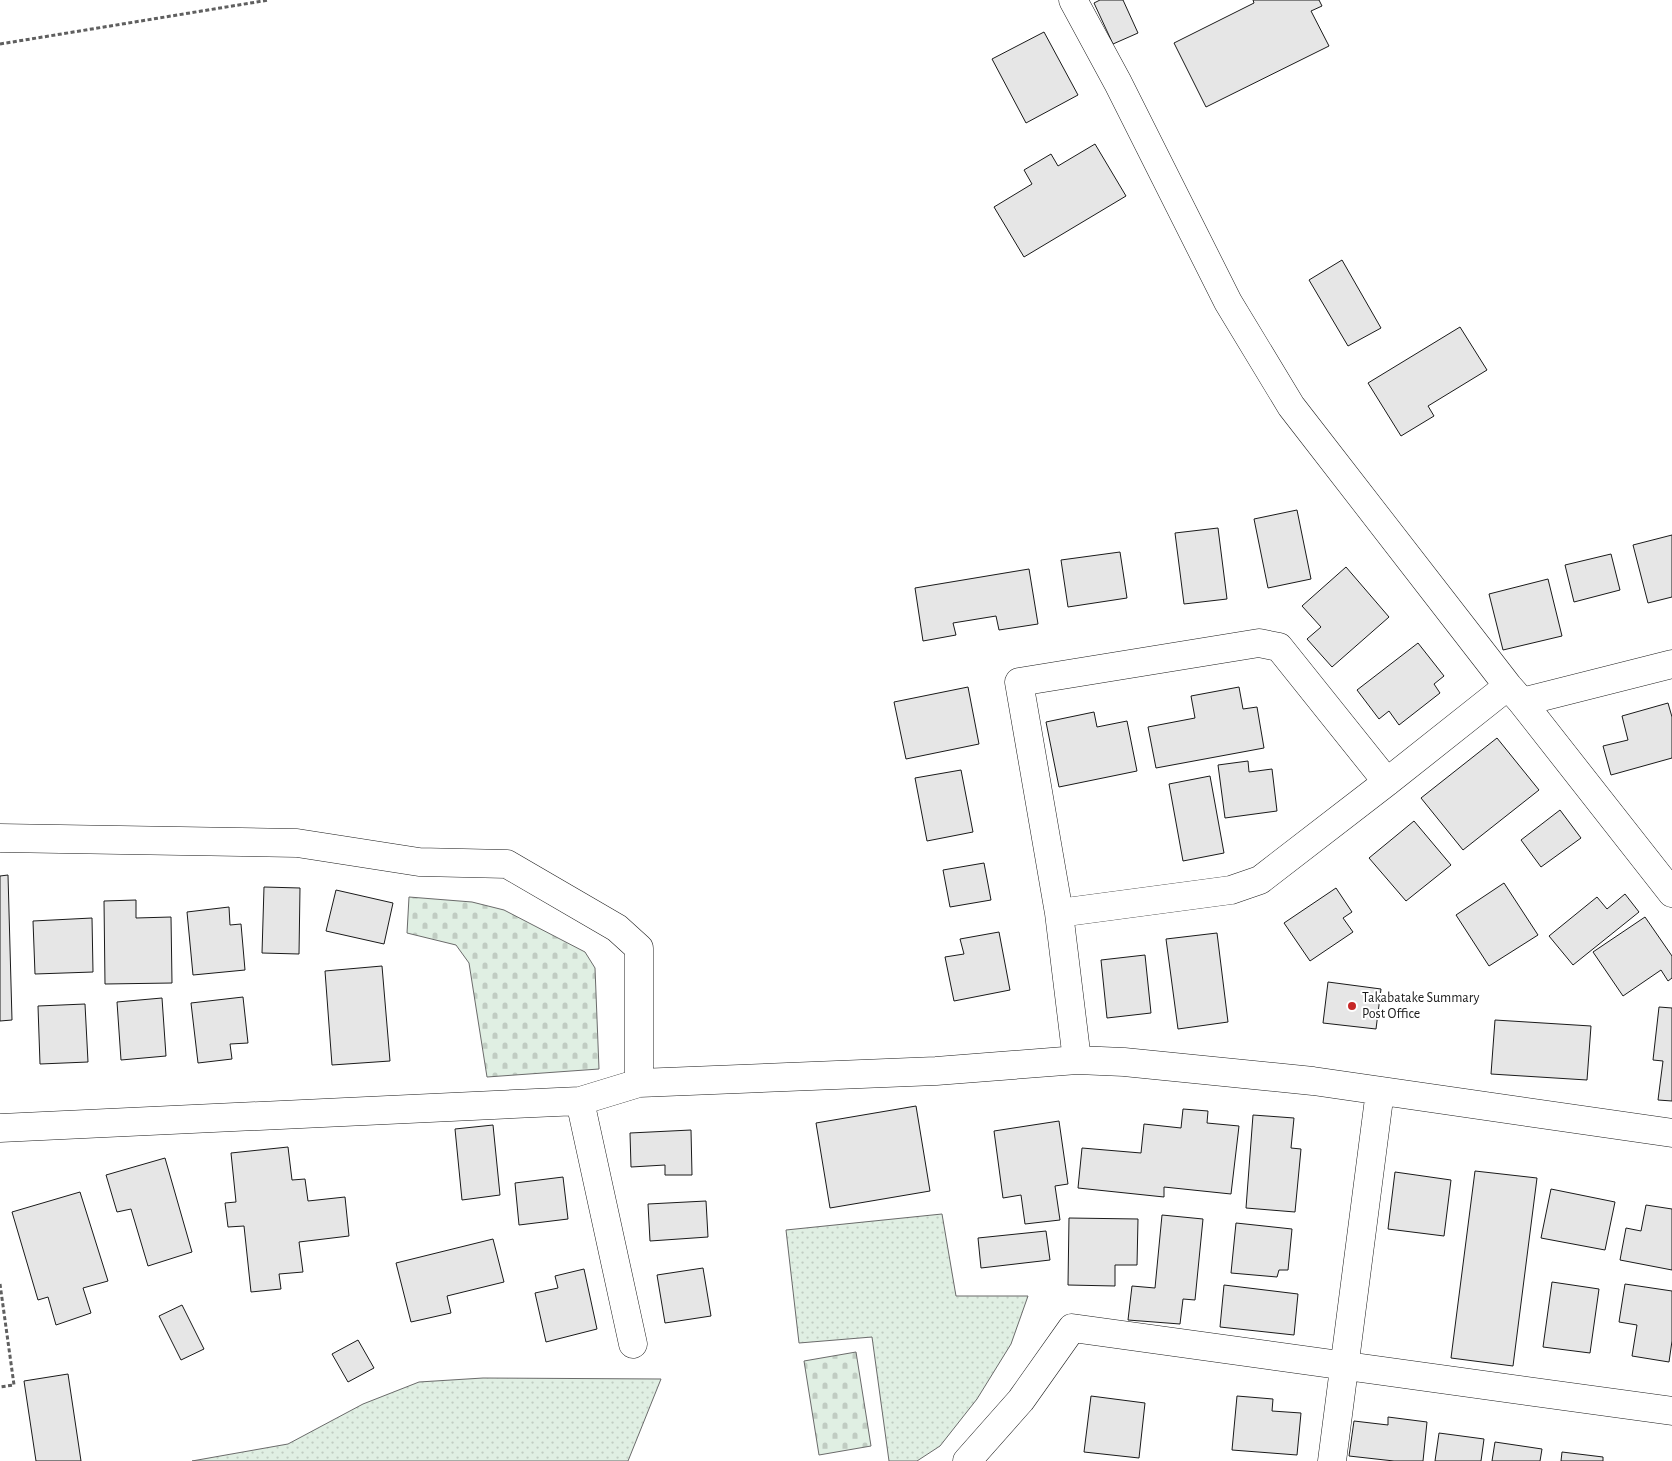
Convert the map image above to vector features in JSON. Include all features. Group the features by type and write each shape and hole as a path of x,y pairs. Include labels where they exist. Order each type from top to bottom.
{"street":[{"path":"1073,0 1122,92 1228,302 1292,406 1515,694 1672,892"},
{"path":"1077,1060 1059,913 1020,682 1259,642 1279,647 1387,782"},
{"path":"1059,913 1231,890 1260,880 1387,782 1515,694 1672,664"},
{"path":"0,838 297,843 419,862 508,864 617,928 639,948 639,1083"},
{"path":"0,1128 580,1101 639,1083 936,1071 1077,1060 1134,1063 1313,1081 1672,1133"},
{"path":"1332,1461 1380,1091"},
{"path":"580,1101 632,1344"},
{"path":"967,1461 1021,1400 1072,1328 1672,1411"}],"path":[{"path":"0,44 269,0"},
{"path":"0,1284 14,1385 0,1387"}],"green space":[{"path":"409,897 472,902 504,910 585,952 595,968 599,1069 487,1077 469,963 456,945 407,933"},
{"path":"942,1214 956,1296 1028,1296 1011,1344 977,1399 940,1446 917,1461 889,1461 872,1337 799,1343 786,1230"},
{"path":"856,1352 871,1446 819,1455 804,1361"},
{"path":"483,1378 661,1379 628,1461 192,1461 288,1444 363,1404 419,1382"}],"building":[{"path":"1100,0 1123,0 1138,33 1113,44 1094,3"},
{"path":"1253,0 1319,0 1322,6 1311,11 1329,46 1206,107 1174,43 1254,3"},
{"path":"1044,32 1078,95 1026,123 992,59"},
{"path":"1095,144 1126,196 1024,257 994,207 1032,184 1024,170 1051,154 1058,166"},
{"path":"1342,260 1381,328 1348,346 1309,280"},
{"path":"1460,327 1487,370 1428,406 1434,416 1401,436 1368,383"},
{"path":"1297,510 1311,579 1268,588 1254,519"},
{"path":"1218,528 1227,599 1184,604 1175,533"},
{"path":"1672,535 1672,597 1648,603 1633,545"},
{"path":"1120,552 1127,598 1068,607 1061,560"},
{"path":"1611,554 1620,590 1574,602 1565,565"},
{"path":"1346,567 1389,617 1332,667 1307,639 1321,627 1302,606"},
{"path":"1029,569 1038,624 999,630 996,616 953,623 956,635 923,641 915,588"},
{"path":"1548,579 1562,636 1503,650 1489,594"},
{"path":"1418,643 1444,676 1434,684 1440,693 1399,725 1389,711 1379,719 1357,690"},
{"path":"968,687 979,744 906,759 894,702"},
{"path":"1239,687 1243,709 1257,707 1264,748 1156,768 1148,727 1195,718 1191,696"},
{"path":"1668,703 1672,717 1672,758 1611,775 1603,746 1628,740 1622,716"},
{"path":"1094,712 1097,727 1127,721 1137,771 1059,787 1046,722"},
{"path":"1497,738 1539,790 1463,850 1421,798"},
{"path":"1248,761 1249,772 1272,769 1277,811 1225,818 1218,765"},
{"path":"961,770 973,832 927,841 915,778"},
{"path":"1210,776 1224,853 1183,861 1169,784"},
{"path":"1560,810 1581,838 1541,867 1521,840"},
{"path":"1414,821 1451,865 1406,901 1369,858"},
{"path":"984,863 991,900 950,907 943,870"},
{"path":"8,875 12,1020 0,1021 0,876"},
{"path":"1504,883 1538,935 1489,966 1456,915"},
{"path":"264,887 300,888 299,954 262,953"},
{"path":"1336,888 1352,912 1343,918 1353,932 1310,961 1284,923"},
{"path":"336,890 393,903 384,944 326,931"},
{"path":"1625,894 1639,912 1573,965 1549,936 1597,897 1607,909"},
{"path":"136,900 136,918 171,917 172,983 105,984 104,901"},
{"path":"229,907 230,925 241,924 245,970 193,975 187,912"},
{"path":"1645,917 1672,956 1672,978 1668,981 1661,970 1623,996 1593,952"},
{"path":"92,918 93,972 35,974 33,921"},
{"path":"999,932 1010,990 954,1001 945,957 964,954 960,939"},
{"path":"1217,933 1228,1022 1178,1029 1166,939"},
{"path":"1145,955 1151,1013 1107,1018 1101,960"},
{"path":"382,966 390,1061 332,1065 325,971"},
{"path":"1328,982 1381,989 1376,1029 1323,1023"},
{"path":"243,997 248,1043 230,1044 232,1059 198,1063 191,1003"},
{"path":"162,998 166,1056 121,1060 117,1002"},
{"path":"85,1004 88,1062 40,1064 38,1006"},
{"path":"1659,1007 1672,1008 1672,1101 1658,1100 1663,1061 1653,1060"},
{"path":"1495,1020 1591,1026 1587,1080 1491,1074"},
{"path":"916,1106 930,1191 830,1208 816,1123"},
{"path":"1183,1109 1208,1111 1207,1123 1239,1126 1231,1194 1164,1187 1164,1197 1078,1188 1082,1148 1141,1153 1144,1124 1181,1128"},
{"path":"1253,1115 1294,1118 1291,1148 1301,1149 1295,1212 1246,1208"},
{"path":"1059,1121 1068,1184 1055,1186 1060,1220 1025,1224 1021,1195 1003,1198 994,1131"},
{"path":"493,1125 500,1195 462,1200 455,1129"},
{"path":"691,1130 692,1175 665,1175 665,1165 631,1167 630,1133"},
{"path":"288,1147 292,1180 305,1179 308,1201 345,1197 349,1236 299,1242 303,1272 279,1274 281,1289 251,1292 244,1226 228,1227 225,1203 236,1202 231,1153"},
{"path":"165,1158 192,1252 148,1266 131,1209 117,1212 106,1175"},
{"path":"1475,1171 1537,1178 1513,1366 1451,1358"},
{"path":"1395,1172 1451,1180 1444,1236 1388,1229"},
{"path":"563,1177 568,1219 519,1225 515,1183"},
{"path":"1551,1189 1615,1202 1605,1250 1541,1238"},
{"path":"80,1192 108,1281 83,1288 91,1313 56,1325 48,1297 38,1300 12,1212"},
{"path":"706,1201 708,1237 650,1241 648,1204"},
{"path":"1646,1205 1672,1209 1672,1270 1620,1260 1626,1228 1641,1231"},
{"path":"1162,1215 1203,1219 1195,1300 1183,1299 1180,1324 1128,1320 1132,1286 1155,1288"},
{"path":"1069,1218 1138,1219 1137,1265 1115,1265 1115,1286 1068,1285"},
{"path":"1236,1223 1292,1229 1288,1270 1279,1270 1277,1277 1231,1273"},
{"path":"1046,1231 1050,1260 981,1268 978,1238"},
{"path":"493,1239 504,1282 447,1296 451,1313 411,1322 396,1263"},
{"path":"703,1268 711,1316 665,1323 657,1275"},
{"path":"584,1269 597,1329 546,1342 535,1293 558,1288 555,1276"},
{"path":"1552,1282 1599,1289 1590,1353 1543,1347"},
{"path":"1625,1284 1672,1291 1672,1341 1669,1362 1632,1356 1637,1325 1619,1322"},
{"path":"1224,1285 1298,1294 1294,1335 1220,1327"},
{"path":"182,1305 204,1349 181,1360 159,1316"},
{"path":"358,1340 374,1368 348,1382 332,1354"},
{"path":"68,1374 81,1461 36,1461 24,1381"},
{"path":"1091,1396 1145,1403 1139,1458 1084,1452"},
{"path":"1237,1396 1273,1399 1272,1411 1301,1413 1297,1455 1232,1450"},
{"path":"1388,1417 1427,1422 1423,1461 1394,1461 1349,1456 1354,1421 1388,1425"},
{"path":"1439,1433 1484,1439 1481,1461 1435,1461"},
{"path":"1495,1442 1542,1449 1540,1461 1492,1461"},
{"path":"1562,1452 1603,1457 1603,1461 1561,1461"}],"place":[{"name":"Takabatake Summary Post Office","path":"1352,1006"}]}
